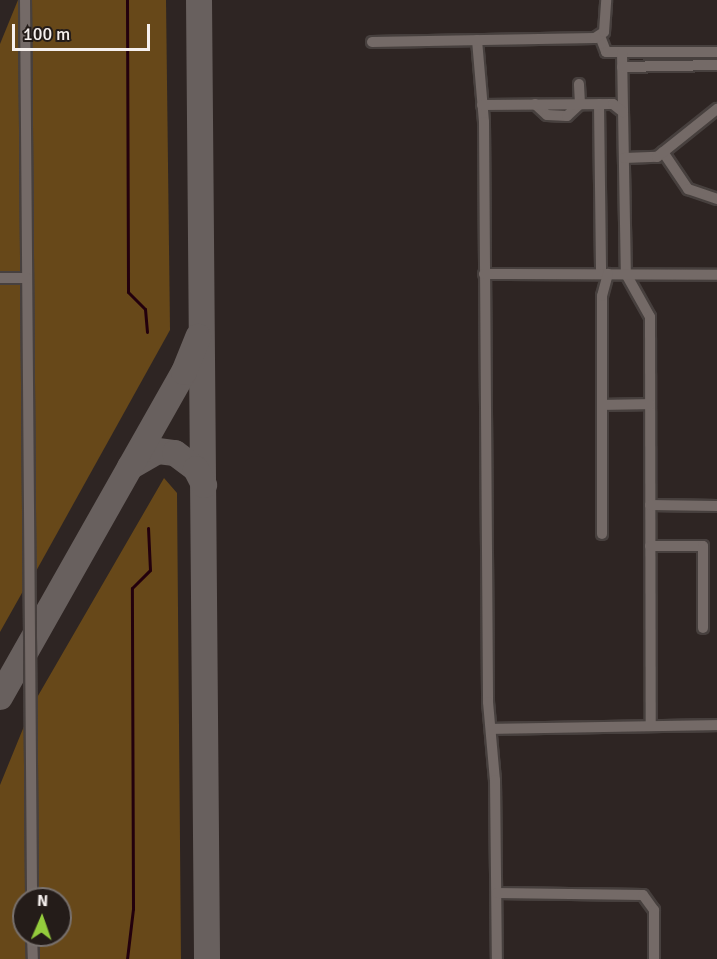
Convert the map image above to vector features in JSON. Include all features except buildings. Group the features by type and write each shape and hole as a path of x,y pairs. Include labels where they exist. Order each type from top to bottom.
{"street":[{"path":"25,0 32,887"},
{"path":"606,0 600,36 606,52 717,52"},
{"path":"372,42 600,36"},
{"path":"477,40 482,105 491,729 497,959"},
{"path":"622,52 626,274 650,316 651,725"},
{"path":"622,67 717,65"},
{"path":"579,84 580,104"},
{"path":"482,105 613,104 623,112"},
{"path":"599,105 605,274 602,296 604,405 602,534"},
{"path":"624,158 657,157 717,109"},
{"path":"663,152 688,189 717,199"},
{"path":"484,274 717,275"},
{"path":"0,278 27,278"},
{"path":"604,405 650,404"},
{"path":"650,505 717,506"},
{"path":"650,546 704,546 703,628"},
{"path":"491,729 717,725"},
{"path":"497,893 643,895 654,910 654,959"}],"shaded area":[{"path":"18,0 22,0 23,272 0,276 0,44"},
{"path":"29,0 166,0 170,330 35,573"},
{"path":"23,280 27,584 0,632 0,282"},
{"path":"164,478 177,493 181,959 36,959 36,947 72,947 72,887 36,887 35,701"},
{"path":"29,714 29,887 12,887 12,947 29,947 29,959 0,959 0,785"}],"waterway":[{"path":"127,0 128,292 145,309 147,332"},
{"path":"127,959 133,909 132,588 150,570 148,528"}],"taxiway":[{"path":"199,0 207,959"},
{"path":"0,697 184,372 198,337"},
{"path":"130,467 158,451 175,453 196,469 204,485"}]}
